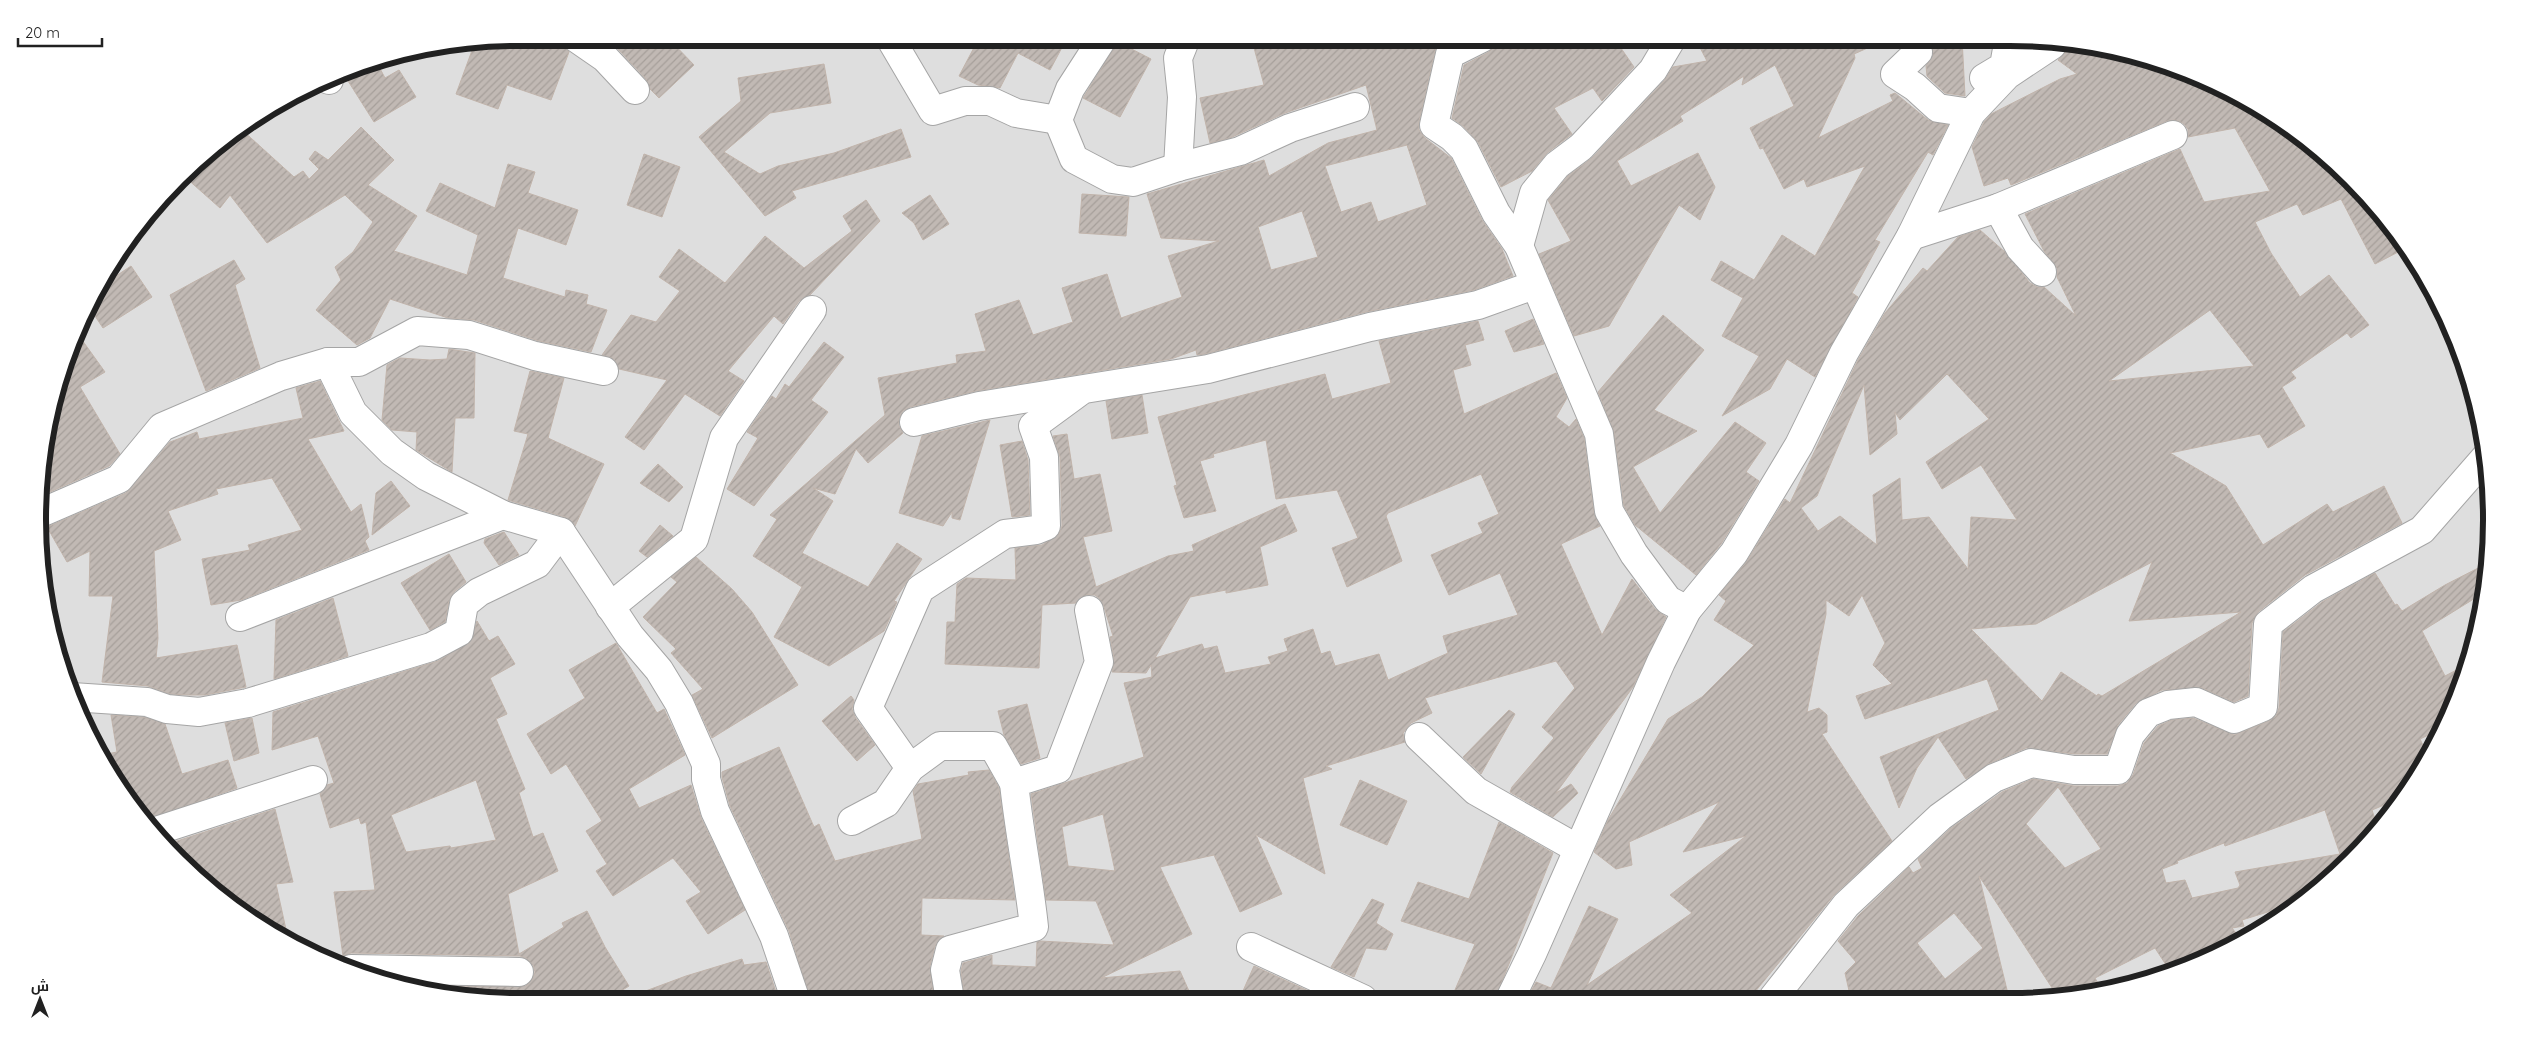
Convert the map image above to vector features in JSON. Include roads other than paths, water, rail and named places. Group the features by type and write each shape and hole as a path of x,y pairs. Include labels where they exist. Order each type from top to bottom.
{"street":[{"path":"588,46 605,58 635,90"},
{"path":"895,46 933,111 965,101 990,101 1016,113 1058,120"},
{"path":"1098,46 1070,89 1058,120 1074,159 1112,180 1133,182 1178,167 1240,151 1290,128 1355,107"},
{"path":"1178,167 1182,98 1178,58 1183,46"},
{"path":"1466,46 1450,54 1434,125 1452,137 1464,149 1496,213 1519,246 1599,434 1609,511 1634,554 1668,600 1688,610"},
{"path":"1519,246 1534,193 1557,165 1581,147 1653,70 1667,46"},
{"path":"1916,46 1918,52 1896,74 1915,87 1938,108 1971,113"},
{"path":"1971,113 1972,85 2004,66 2008,46"},
{"path":"1513,993 1661,662 1688,610 1734,553 1799,445 1844,353 1911,236 1971,113 2007,75 2048,48"},
{"path":"1911,236 1998,208 2173,136"},
{"path":"1998,208 2020,248 2042,272"},
{"path":"914,422 978,406 1081,391 1208,369 1370,327 1478,305 1534,285"},
{"path":"610,607 694,539 724,438 812,310"},
{"path":"46,511 119,479 162,427 245,390 328,362 359,362 417,331 469,335 535,356 604,371"},
{"path":"328,362 353,412 392,452 426,476 503,515 561,532 630,636 659,670 678,703 706,764 706,779 715,811 774,936 793,993"},
{"path":"910,768 868,708 920,589 1005,534 1036,530 1046,526 1044,457 1033,426 1081,391"},
{"path":"1777,993 1846,905 1940,817 1994,778 2031,763 2074,770 2118,770 2130,735 2148,713 2168,705 2196,702 2234,719 2263,707 2268,624 2313,589 2422,530 2480,465"},
{"path":"240,617 503,515"},
{"path":"81,698 146,702 167,709 198,712 248,703 431,646 459,632 464,604 479,592 537,564 561,532"},
{"path":"1014,783 1058,769 1099,662 1089,610"},
{"path":"1419,737 1476,791 1578,849"},
{"path":"852,821 886,803 910,768 940,746 993,746 1014,783 1020,839 1029,881 1034,927 950,950 945,970 949,993"},
{"path":"162,829 313,780"},
{"path":"1250,947 1350,993"},
{"path":"372,969 520,972"}]}
